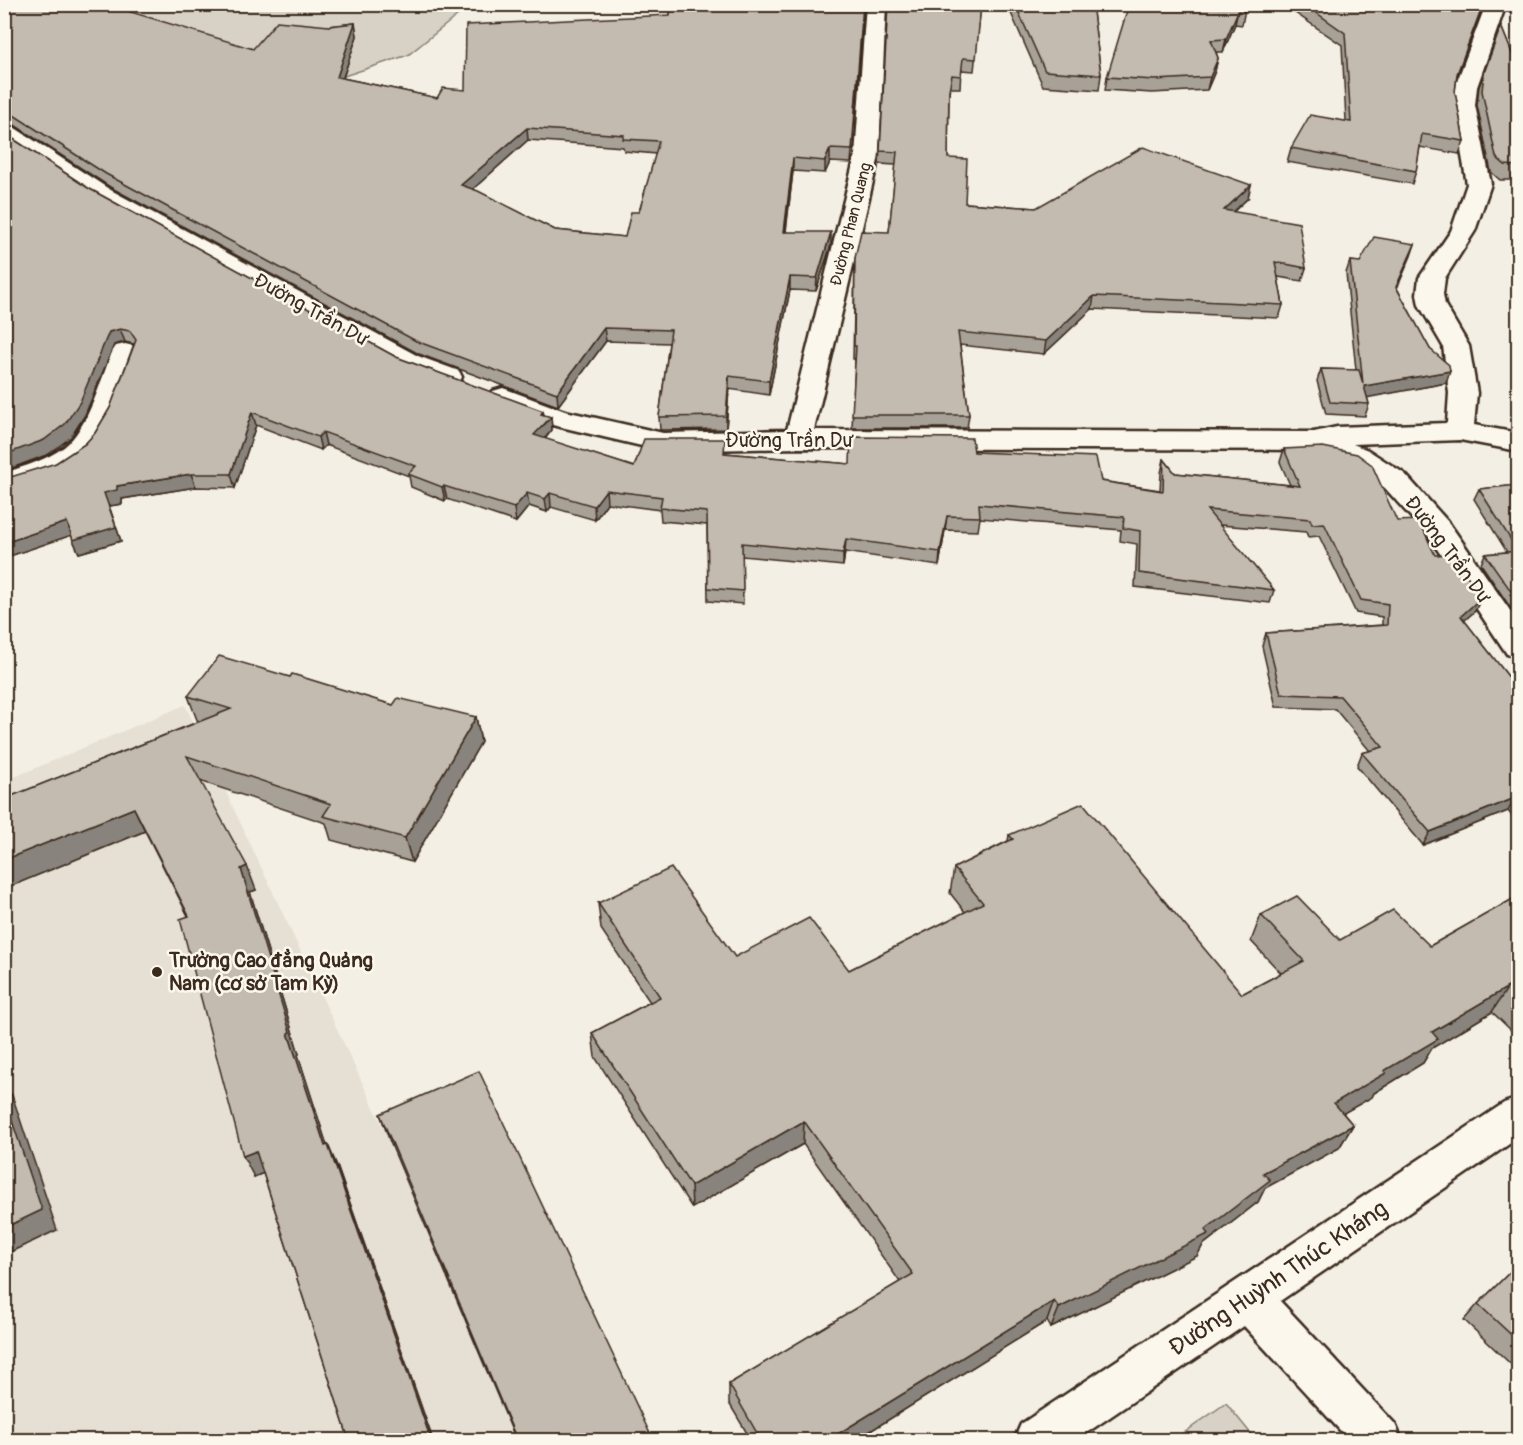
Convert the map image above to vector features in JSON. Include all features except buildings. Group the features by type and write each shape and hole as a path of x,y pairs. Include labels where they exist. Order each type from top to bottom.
{"street":[{"name":"Đường Phan Quang","path":"798,439 867,156 876,4"},
{"path":"1460,431 1463,393 1461,369 1456,346 1432,305 1431,286 1432,278 1463,231 1479,184 1464,105 1466,87 1496,4"},
{"name":"Đường Trần Dư","path":"4,131 101,194 409,362 558,418 663,442 798,439 1314,441 1358,456 1395,481 1438,530 1518,646"},
{"path":"4,484 67,458 80,449 92,434 125,352"},
{"path":"1314,441 1337,436 1460,431 1518,442"},
{"name":"Đường Huỳnh Thúc Kháng","path":"1037,1440 1518,1116"},
{"path":"1248,1299 1379,1440"}],"shaded area":[{"path":"457,4 458,15 408,55 332,80 56,5"},
{"name":"Trường Cao đẳng Quảng Nam (cơ sở Tam Kỳ)","path":"185,705 390,1142 516,1440 5,1440 5,781"},
{"path":"1226,1403 1256,1440 1174,1440"}],"place":[{"name":"Trường Cao đẳng Quảng Nam (cơ sở Tam Kỳ)","path":"157,972"}]}
